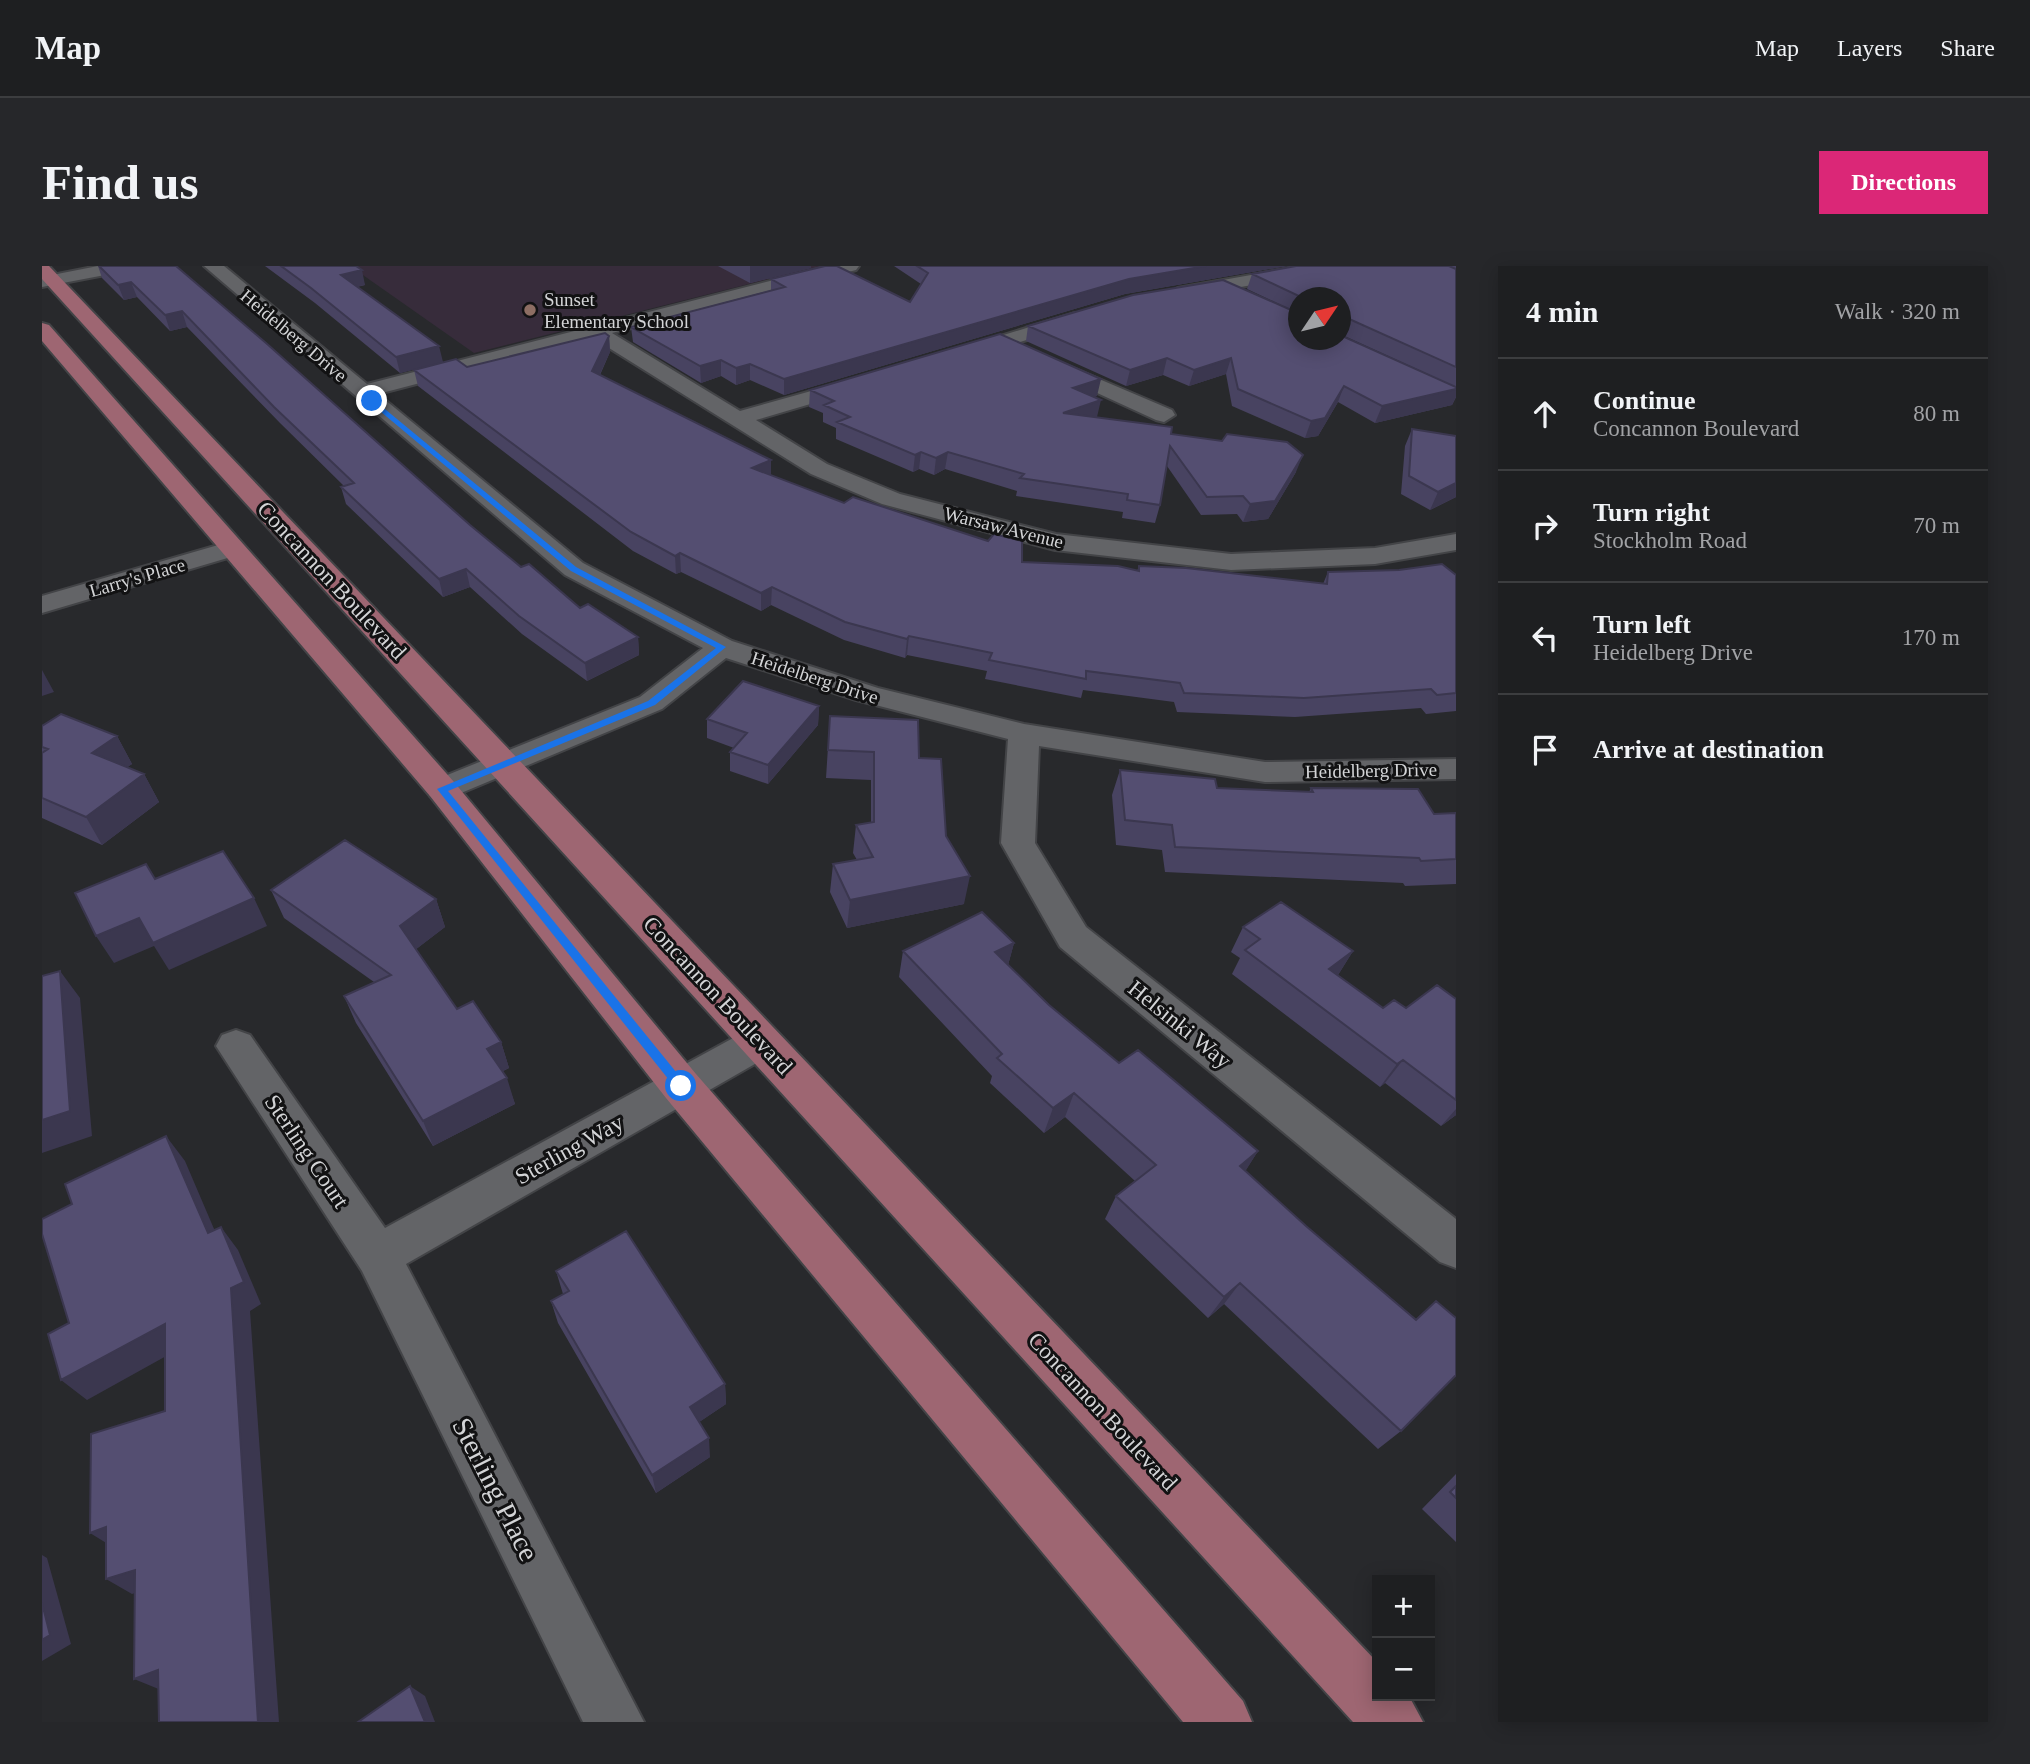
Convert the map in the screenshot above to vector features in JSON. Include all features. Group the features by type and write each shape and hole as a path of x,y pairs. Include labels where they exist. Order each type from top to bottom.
{"main road":[{"name":"Concannon Boulevard","path":"45,277 504,763 1393,1722"},
{"path":"42,329 442,789 681,1086 1222,1722"}],"street":[{"path":"45,277 126,266"},
{"name":"Heidelberg Drive","path":"213,266 574,569 722,647 867,694 1024,734 1265,772 1456,769"},
{"path":"361,392 850,266"},
{"path":"1152,298 1331,266"},
{"path":"1219,285 1253,301"},
{"path":"949,358 1089,315"},
{"name":"Warsaw Avenue","path":"597,332 819,469 891,499 1055,542 1231,562 1375,556 1456,542"},
{"path":"1003,342 1164,415"},
{"path":"737,419 883,377"},
{"name":"Larry's Place","path":"42,605 232,550"},
{"path":"442,789 652,703 722,647"},
{"name":"Helsinki Way","path":"1024,734 1018,843 1073,937 1456,1247"},
{"name":"Sterling Way","path":"378,1256 760,1042"},
{"name":"Sterling Court","path":"236,1046 378,1256"},
{"name":"Sterling Place","path":"378,1256 614,1722"}],"shaded area":[{"name":"Sunset Elementary School","path":"350,266 821,266 474,353"}],"building":[{"path":"99,266 176,266 521,567 529,564 580,608 588,604 638,637 585,663 519,616 466,569 439,579 341,487 354,483 274,407 182,311 165,315 131,282 118,285"},
{"path":"281,266 356,266 362,270 341,275 439,346 396,357"},
{"path":"825,266 837,266 910,302 928,273 917,266 1206,266 1129,279 784,379 750,364 736,368 721,360 700,366 631,327 785,287 771,279"},
{"path":"1296,266 1449,266 1456,269 1456,367 1351,320 1351,287 1288,287 1288,291 1252,274"},
{"path":"1223,280 1288,309 1288,350 1351,350 1351,340 1456,389 1382,406 1344,386 1325,418 1311,421 1238,389 1231,358 1194,370 1167,358 1130,370 1028,326 1133,295"},
{"path":"605,333 609,336 592,371 771,460 752,468 844,503 853,497 988,541 994,534 1022,541 1022,562 1118,566 1139,571 1139,566 1186,568 1327,584 1328,572 1399,570 1442,564 1456,575 1456,693 1437,695 1431,689 1304,698 1184,693 1180,683 1086,671 1086,679 989,660 992,653 909,636 907,639 845,622 772,587 761,593 680,553 675,556 631,532 414,370 456,359 467,367"},
{"path":"1000,334 1101,379 1073,388 1101,400 1063,413 1172,427 1171,434 1222,441 1227,434 1287,442 1303,455 1275,501 1250,504 1243,496 1207,497 1170,446 1160,505 1127,500 1128,494 1020,478 1024,474 948,452 936,458 921,452 915,455 837,422 850,417 824,405 834,401 810,390"},
{"path":"1412,429 1456,436 1456,483 1438,492 1409,476"},
{"path":"743,681 819,706 768,765 730,752 747,733 707,719"},
{"path":"61,714 117,736 92,753 144,774 86,817 42,798 42,753 48,749 42,747 42,726"},
{"path":"830,716 918,720 919,758 941,759 946,836 970,876 850,900 833,864 873,857 856,825 874,822 874,752 828,750"},
{"path":"1120,770 1215,779 1217,788 1313,792 1311,788 1418,789 1434,814 1456,813 1456,859 1421,861 1419,858 1175,847 1172,825 1125,820"},
{"path":"345,840 436,899 400,926 457,1009 473,1001 501,1042 487,1049 507,1078 423,1121 344,996 391,975 271,890"},
{"path":"223,851 254,898 153,943 139,918 96,936 75,893 146,864 155,879"},
{"path":"1281,902 1353,951 1329,969 1383,1008 1394,1000 1406,1008 1437,985 1456,999 1456,1100 1403,1060 1397,1064 1245,950 1260,939 1243,927"},
{"path":"982,912 1014,943 995,952 1049,1005 1119,1063 1138,1050 1258,1151 1240,1166 1306,1226 1416,1320 1436,1301 1456,1318 1456,1375 1401,1431 1240,1283 1224,1297 1116,1196 1156,1165 1074,1093 1053,1108 997,1058 1002,1054 903,951"},
{"path":"60,971 70,1111 42,1120 42,976"},
{"path":"166,1136 208,1233 221,1227 244,1282 231,1288 258,1722 159,1722 158,1670 134,1679 135,1570 106,1579 106,1527 90,1533 91,1434 165,1411 165,1324 61,1380 48,1334 69,1323 42,1234 42,1219 72,1204 65,1184"},
{"path":"626,1231 725,1384 690,1407 709,1438 652,1475 551,1301 569,1291 556,1271"},
{"path":"1456,1486 1456,1498 1450,1492"},
{"path":"42,1603 50,1635 42,1640"},
{"path":"410,1686 425,1722 358,1722"}],"place":[{"name":"Sunset Elementary School","path":"530,310"}],"route":[{"path":"372,401 574,569 722,647 652,703 442,789 681,1086"}]}
